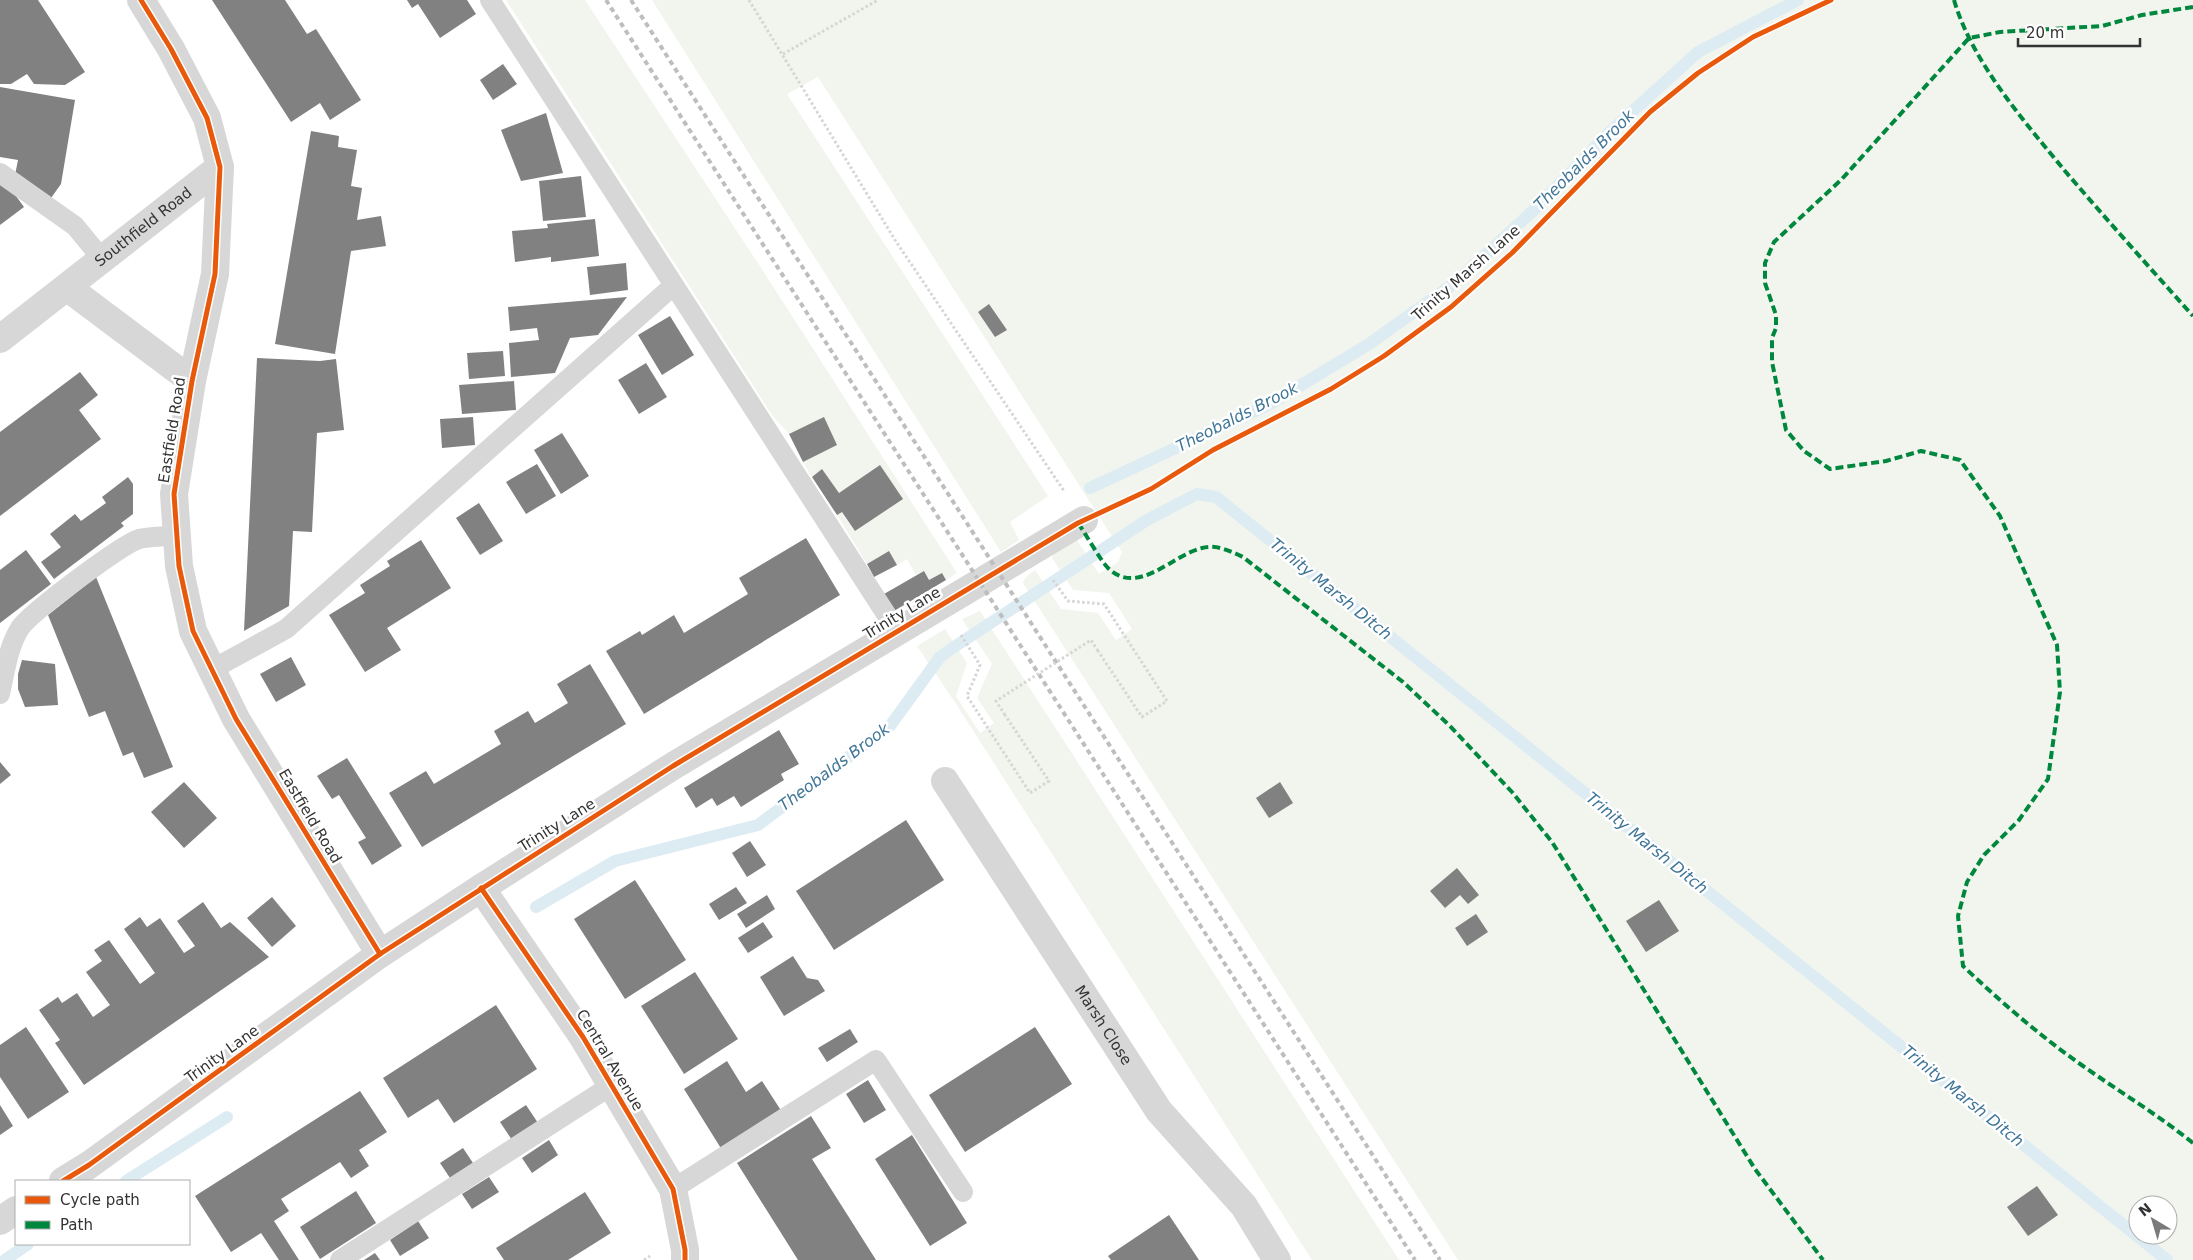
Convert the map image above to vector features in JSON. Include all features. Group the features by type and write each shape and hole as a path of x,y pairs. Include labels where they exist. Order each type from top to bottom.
{"street":[{"name":"Eastfield Road","path":"141,0 171,48 207,118 220,167 215,274 192,381 174,494 179,566 193,631 236,719 380,954"},
{"name":"Southfield Road","path":"0,339 68,288 220,167"},
{"path":"68,288 192,381"},
{"name":"Trinity Lane","path":"64,1180 380,954 481,888 673,766 1084,520"},
{"name":"Marsh Close","path":"945,781 1159,1111 1244,1206 1276,1260"},
{"name":"Central Avenue","path":"481,888 583,1037 673,1189 685,1250 685,1260"},
{"path":"0,1220 15,1211"}],"lane":[{"path":"490,0 897,631"},
{"path":"0,173 75,226 103,260"},
{"path":"211,670 286,629 673,286"},
{"path":"0,694 13,645 20,628 33,613 119,550 138,539 177,535"},
{"path":"673,1189 876,1060 963,1192"},
{"path":"340,1260 612,1085"}],"path":[{"path":"749,0 894,240 1084,520"},
{"path":"783,54 878,0"},
{"path":"959,633 980,665 967,696 1030,794 1048,781 996,701 1091,640 1142,717 1167,701 1104,604 1068,601 1064,596"}],"shaded area":[{"path":"506,0 585,0 765,274 957,573 946,580 942,573 929,580 924,571 916,575 907,559 897,565 889,551 867,564 837,515 842,512 855,531 902,499 880,465 839,493 822,470 812,477 803,462 837,445 824,418 789,434 772,415"},
{"path":"652,0 2193,0 2193,1260 1458,1260 1023,583 1026,577 1035,570 1061,609 1098,613 1116,640 1132,629 1109,593 1073,590 1052,558 1053,552 1064,544 1077,540 1099,574 1118,562 1122,552 818,77 787,94 1048,496 1010,522 1019,540 1001,552"},
{"path":"980,611 1399,1260 1312,1260 917,646 945,629 967,663 956,696 980,733 994,723 977,698 992,664 962,619"}],"building":[{"path":"0,0 38,0 85,72 65,85 34,84 27,74 11,84 0,84"},
{"path":"212,0 285,0 307,34 316,29 361,100 330,120 320,103 291,122"},
{"path":"407,0 467,0 476,14 440,38 418,4 412,8"},
{"path":"503,64 517,84 493,100 480,80"},
{"path":"0,87 75,100 61,184 51,198 15,175 18,160 0,157"},
{"path":"546,113 563,173 521,181 501,130"},
{"path":"311,131 339,136 338,147 357,150 351,186 362,188 357,220 381,216 386,246 351,251 335,354 275,344"},
{"path":"581,176 586,217 543,221 539,181"},
{"path":"5,181 24,207 0,225 0,185"},
{"path":"595,219 599,256 551,262 551,257 515,262 512,231 548,228 547,224"},
{"path":"626,263 628,290 590,295 587,267"},
{"path":"627,297 598,335 570,338 555,373 511,377 509,343 539,340 537,328 510,331 508,307"},
{"path":"989,304 1007,330 995,337 978,312"},
{"path":"670,316 694,355 662,375 638,335"},
{"path":"503,351 505,376 469,379 467,353"},
{"path":"257,358 320,361 336,359 344,430 317,433 312,532 293,531 289,606 244,631"},
{"path":"646,363 667,397 639,414 618,380"},
{"path":"80,372 98,395 79,410 101,439 0,516 0,432"},
{"path":"514,381 516,410 462,414 459,385"},
{"path":"473,417 475,445 442,448 440,419"},
{"path":"824,417 837,445 803,462 789,434"},
{"path":"562,433 589,476 561,494 534,450"},
{"path":"537,464 556,496 526,514 506,482"},
{"path":"880,465 903,499 855,531 842,512 837,515 812,477 822,469 839,493"},
{"path":"128,477 133,484 133,514 121,523 124,526 54,579 41,562 61,547 50,534 75,514 81,521 106,503 102,497"},
{"path":"479,503 503,541 480,555 456,518"},
{"path":"806,538 840,595 644,714 606,651 640,631 642,635 674,615 684,633 748,594 739,578"},
{"path":"421,540 451,588 387,628 401,650 365,672 329,615 365,593 360,585 390,566 387,561"},
{"path":"26,550 51,584 0,623 0,570"},
{"path":"889,551 897,565 874,577 867,564"},
{"path":"924,571 929,580 942,573 946,580 894,611 884,594"},
{"path":"96,577 173,767 144,778 133,752 123,756 105,711 89,717 48,615"},
{"path":"291,657 306,685 276,702 260,674"},
{"path":"22,660 55,664 58,705 25,707 18,689 18,674"},
{"path":"590,664 626,724 422,847 389,793 426,771 434,784 501,744 494,731 528,711 535,723 568,703 557,684"},
{"path":"779,730 799,764 781,774 784,780 741,807 734,796 717,806 712,798 696,808 684,788"},
{"path":"347,758 402,846 372,865 358,842 366,838 339,795 332,799 317,776"},
{"path":"0,762 11,775 0,784"},
{"path":"184,782 217,818 184,848 151,812"},
{"path":"1280,782 1293,803 1269,818 1256,798"},
{"path":"906,820 944,880 834,950 796,891"},
{"path":"750,841 766,865 747,877 732,853"},
{"path":"1457,868 1479,895 1468,904 1460,895 1445,908 1430,891"},
{"path":"635,880 686,960 625,999 574,919"},
{"path":"736,887 747,903 719,920 709,904"},
{"path":"767,895 775,909 746,928 737,914"},
{"path":"272,897 296,926 272,947 247,918"},
{"path":"1659,900 1679,931 1646,952 1626,921"},
{"path":"203,902 221,928 230,922 269,957 84,1085 55,1043 60,1040 39,1010 58,997 62,1003 77,993 93,1017 110,1005 86,972 102,961 94,950 109,940 140,984 155,973 124,929 140,917 147,927 160,918 184,953 195,946 177,921"},
{"path":"1476,914 1488,932 1467,946 1455,928"},
{"path":"763,922 773,937 748,953 738,938"},
{"path":"793,956 807,978 818,980 825,991 784,1016 760,977"},
{"path":"695,972 738,1039 684,1074 641,1006"},
{"path":"496,1005 537,1069 454,1123 438,1099 408,1118 383,1078"},
{"path":"26,1027 69,1092 28,1119 0,1077 0,1045"},
{"path":"1035,1027 1072,1084 965,1152 929,1095"},
{"path":"850,1029 858,1042 827,1062 818,1048"},
{"path":"727,1061 746,1092 762,1081 782,1112 722,1150 684,1089"},
{"path":"868,1080 886,1110 864,1123 846,1094"},
{"path":"360,1091 387,1132 359,1150 369,1166 351,1178 340,1162 281,1199 289,1211 274,1221 299,1260 279,1260 261,1233 231,1252 195,1196"},
{"path":"0,1105 13,1126 0,1135"},
{"path":"526,1105 538,1123 512,1140 500,1122"},
{"path":"811,1116 831,1148 812,1159 876,1260 798,1260 737,1163"},
{"path":"912,1135 967,1223 930,1246 875,1159"},
{"path":"549,1140 558,1155 532,1173 522,1158"},
{"path":"463,1148 473,1163 450,1178 440,1163"},
{"path":"489,1177 499,1192 472,1209 462,1194"},
{"path":"2037,1186 2058,1215 2028,1236 2007,1207"},
{"path":"356,1191 376,1223 320,1259 300,1227"},
{"path":"585,1192 611,1233 568,1260 504,1260 496,1248"},
{"path":"1169,1215 1199,1260 1111,1260 1108,1256"},
{"path":"418,1221 429,1238 400,1256 390,1240"},
{"path":"375,1253 380,1260 364,1260"}],"waterway":[{"name":"Theobalds Brook","path":"1090,488 1270,404 1369,344 1456,282 1537,207 1611,131 1698,52 1798,0"},
{"name":"Trinity Marsh Ditch","path":"536,907 615,861 758,825 890,726 940,657 951,649 1147,520 1197,494 1216,497 2167,1260"},
{"name":"Theobalds Brook","path":"128,1180 227,1117"},
{"name":"Theobalds Brook","path":"5,1260 27,1245"}],"railway":[{"path":"606,0 1415,1260"},
{"path":"631,0 1440,1260"}],"marked path":[{"path":"1954,0 1973,46 2001,90 2065,171 2193,316"},
{"path":"2193,7 2142,15 2102,26 2000,32 1969,38 1841,180 1774,242 1765,263 1765,283 1776,315 1776,328 1772,338 1772,362 1786,430 1804,451 1830,469 1886,461 1921,451 1960,460 2000,516 2057,645 2060,692 2048,779 2019,820 1984,855 1967,882 1958,916 1963,966 2006,1006 2051,1043 2193,1143"},
{"path":"1078,523 1108,568 1119,576 1131,578 1143,576 1155,572 1191,552 1207,547 1223,549 1243,557 1403,682 1450,726 1512,792 1552,842 1755,1169 1823,1260"}],"cycle path":[{"path":"141,0 171,49 207,118 220,167 215,274 192,381 174,494 179,566 193,631 236,719 380,954"},
{"name":"Trinity Marsh Lane","path":"65,1180 89,1165 380,954 673,766 1078,523 1151,489 1213,450 1331,389 1384,356 1451,307 1512,253 1650,112 1698,73 1753,37 1831,0"},
{"path":"481,888 583,1037 673,1189 685,1250 685,1260"}]}
